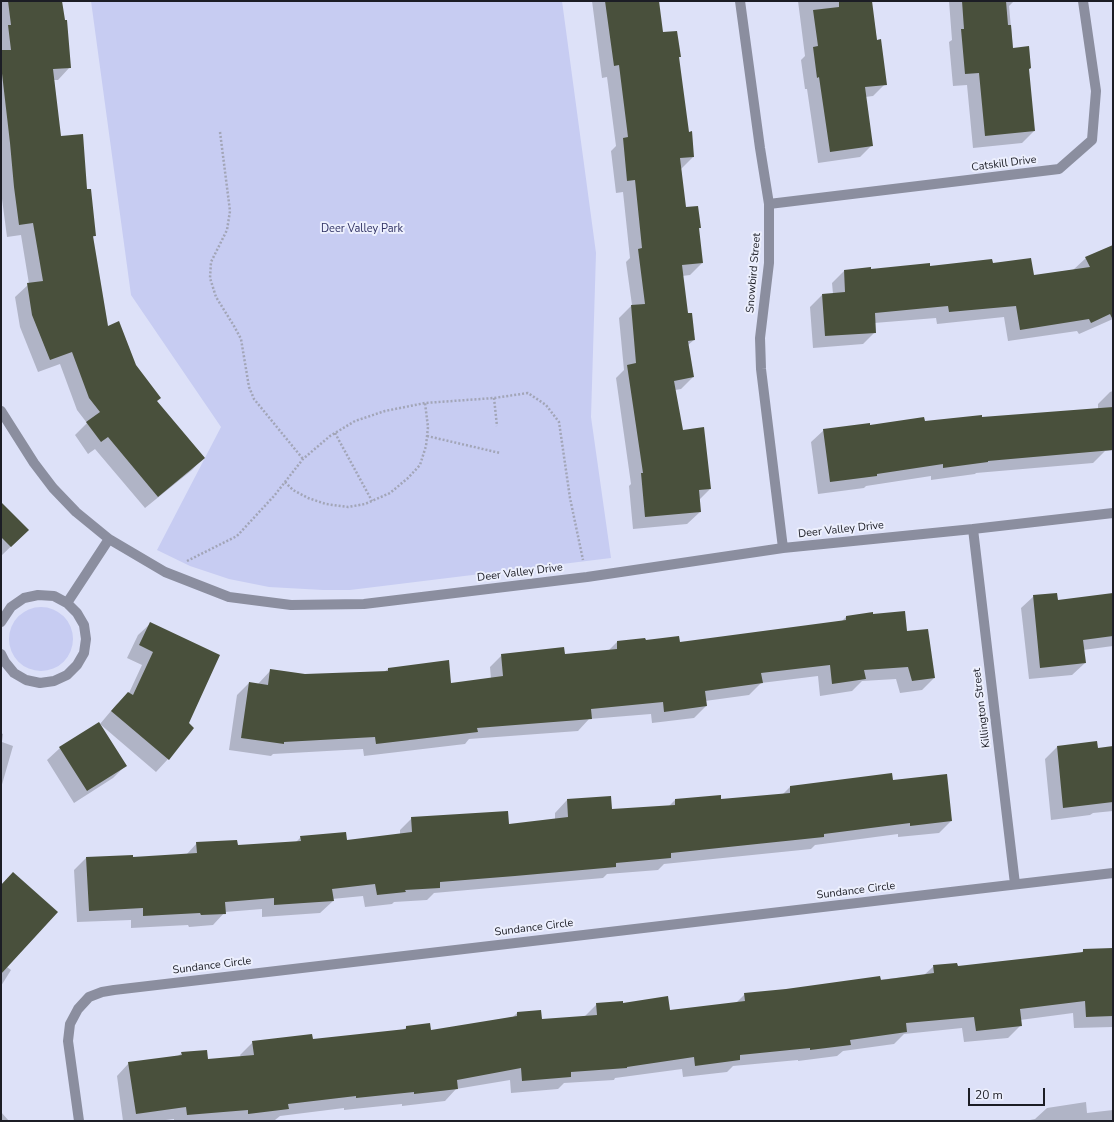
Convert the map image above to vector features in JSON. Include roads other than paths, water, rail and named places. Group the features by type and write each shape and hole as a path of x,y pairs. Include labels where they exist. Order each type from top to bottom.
{"street":[{"name":"Snowbird Street","path":"740,1 760,148 770,204 769,262 760,338 761,369 784,548"},
{"name":"Catskill Drive","path":"770,204 1060,169 1092,140 1096,91 1083,1"},
{"name":"Deer Valley Drive","path":"1,411 34,463 53,488 76,512 109,539 165,572 229,597 292,606 364,604 586,577 784,548 1113,513"},
{"name":"Killington Street","path":"973,529 1015,884"},
{"path":"68,603 109,539"},
{"path":"1,622 11,607 24,598 38,595 54,596 68,603 77,613 84,625 86,639 84,653 77,665 67,675 54,681 40,683 26,680 14,673 5,662 1,654"},
{"name":"Sundance Circle","path":"79,1121 68,1041 70,1024 78,1008 89,998 102,992 1113,873"}],"park label":[{"name":"Deer Valley Park","path":"362,229"}]}
